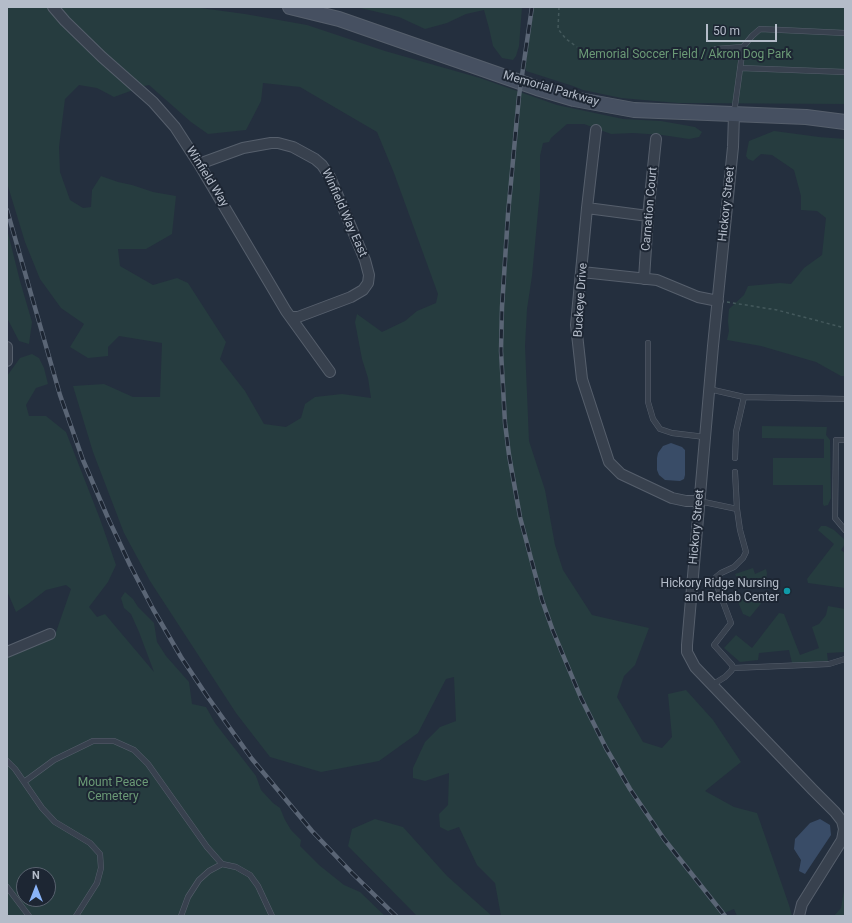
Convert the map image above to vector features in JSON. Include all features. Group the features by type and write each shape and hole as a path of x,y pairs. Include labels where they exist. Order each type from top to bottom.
{"main road":[{"name":"Memorial Parkway","path":"290,7 339,19 537,88 574,98 634,110 806,117 845,122"}],"street":[{"name":"Winfield Way","path":"53,7 102,58 153,102 175,128 199,164 291,317 330,372"},
{"name":"Hickory Street","path":"734,114 733,147 709,389 687,645 690,660 712,685 842,821 844,829 842,840 802,904 799,916"},
{"name":"Buckeye Drive","path":"596,130 576,325 581,374 609,462 621,474 672,498 686,501 699,501"},
{"name":"Carnation Court","path":"644,279 648,216 656,139"},
{"name":"Winfield Way East","path":"199,164 243,148 278,143 293,147 315,159 322,165 330,177 365,260 369,275 368,283 363,290 351,297 298,317 291,317"},
{"path":"587,208 648,216"},
{"path":"582,272 657,280 698,297 718,301"},
{"path":"7,347 7,360"},
{"path":"7,652 50,634"}],"lane":[{"path":"734,114 743,47 752,36 760,30 845,32"},
{"path":"716,49 743,47"},
{"path":"740,68 845,72"},
{"path":"648,343 648,402 653,419 660,429 672,433 705,437"},
{"path":"709,389 744,396 845,399"},
{"path":"735,458 736,432 744,396"},
{"path":"845,440 836,440 835,518 845,530"},
{"path":"732,668 732,665 714,645 731,623 716,580 718,575 734,567 743,558 746,552 740,530 737,509 735,472"},
{"path":"699,501 737,509"},
{"path":"712,685 725,677 732,668 829,664 845,659"},
{"path":"24,782 54,760 93,741 114,741 134,750 148,764 207,847 222,864 236,867 250,875 258,886 272,916"},
{"path":"7,761 15,769 55,822 90,844 100,854 101,868 97,882 76,916"},
{"path":"181,916 188,897 199,880 209,871 222,864"},
{"path":"7,887 29,916"}],"path":[{"path":"559,7 558,29 566,39 577,47"},
{"path":"718,301 777,310 845,328"}],"green space":[{"path":"7,7 193,7 307,25 385,51 480,78 557,105 623,119 661,121 695,127 702,132 699,137 689,139 633,133 611,134 584,124 567,124 551,138 549,142 543,143 540,156 540,190 532,276 527,309 525,346 529,441 545,490 555,545 563,570 592,615 649,628 635,665 624,676 617,697 643,742 662,748 672,737 668,694 686,690 713,720 741,762 705,791 734,807 757,813 792,916 737,916 734,909 717,916 501,916 495,883 477,865 459,827 448,831 440,827 439,814 448,805 449,773 425,781 413,778 413,768 425,742 440,727 456,721 454,677 446,679 418,733 379,761 321,772 270,757 236,713 150,581 124,533 93,452 73,386 104,384 133,397 160,397 162,343 119,336 108,347 108,356 88,358 70,347 84,324 61,308 40,279 25,242 7,183","holes":["263,83 300,87 377,132 394,173 438,294 436,303 417,311 405,321 382,332 357,314 355,322 371,398 342,394 315,397 305,404 301,418 286,427 264,424 245,391 220,359 226,342 188,283 177,278 153,285 120,266 118,249 146,249 172,234 176,196 153,192 101,176 92,190 91,207 83,208 70,200 60,172 59,147 65,99 79,85 97,88 114,97 149,85 191,122 208,134 246,130 261,101"]},
{"path":"356,7 522,7 519,46 513,60 502,58 493,46 484,10 466,14 447,23 425,29 399,17"},
{"name":"Memorial Soccer Field / Akron Dog Park","path":"534,7 845,7 845,104 678,103 621,98 583,90 526,71 525,66"},
{"path":"774,131 845,139 845,376 841,376 816,362 761,346 727,340 729,331 729,309 744,295 748,286 780,283 791,284 804,268 822,255 826,218 817,211 801,210 801,196 794,170 772,155 761,154 753,161 748,159 746,156 749,141"},
{"path":"7,229 32,322 29,344 19,341 7,318"},
{"name":"Mount Peace Cemetery","path":"32,354 39,358 44,368 48,384 36,388 26,405 29,416 46,416 66,432 100,519 116,565 108,582 89,607 97,617 105,614 154,672 131,614 124,608 121,598 125,592 133,599 138,607 154,623 157,642 166,656 189,682 192,704 206,707 215,723 256,776 261,790 280,808 291,830 301,840 300,846 319,865 344,885 360,892 385,916 7,916 7,654 55,635 71,589 66,585 46,590 16,612 7,591 7,376 20,358"},
{"path":"762,426 827,427 826,435 830,440 831,498 828,505 824,506 823,504 823,485 773,485 773,458 824,458 824,439 762,438"},
{"path":"821,526 826,526 834,530 845,540 845,544 841,550 845,553 845,588 808,583 807,579 834,544 818,530"},
{"path":"753,568 755,574 766,569 766,581 737,578 735,574"},
{"path":"754,594 764,594 763,601 750,617 743,614 736,597 754,599"},
{"path":"828,606 845,609 845,652 827,653 828,661 792,663 789,650 759,653 758,660 740,662 724,648 736,635 752,648 779,613 784,614 800,655 819,648 812,627 819,624 826,615"},
{"path":"375,819 403,827 447,876 492,916 417,916 348,846 352,829"},
{"path":"845,885 845,916 834,916 841,908"}],"water":[{"path":"671,443 682,447 685,450 685,475 684,479 680,481 665,480 659,475 657,470 658,453 663,446"},
{"path":"820,819 830,825 831,835 805,874 799,871 801,860 794,849 795,839 810,823"}],"railway":[{"path":"532,7 519,96 508,214 502,307 501,351 505,423 520,517 542,600 553,631 581,698 606,748 630,789 664,839 725,916"},
{"path":"7,210 60,395 83,460 130,565 153,609 181,657 252,759 312,831 396,916"}],"place":[{"name":"Hickory Ridge Nursing and Rehab Center","path":"787,591"}]}
